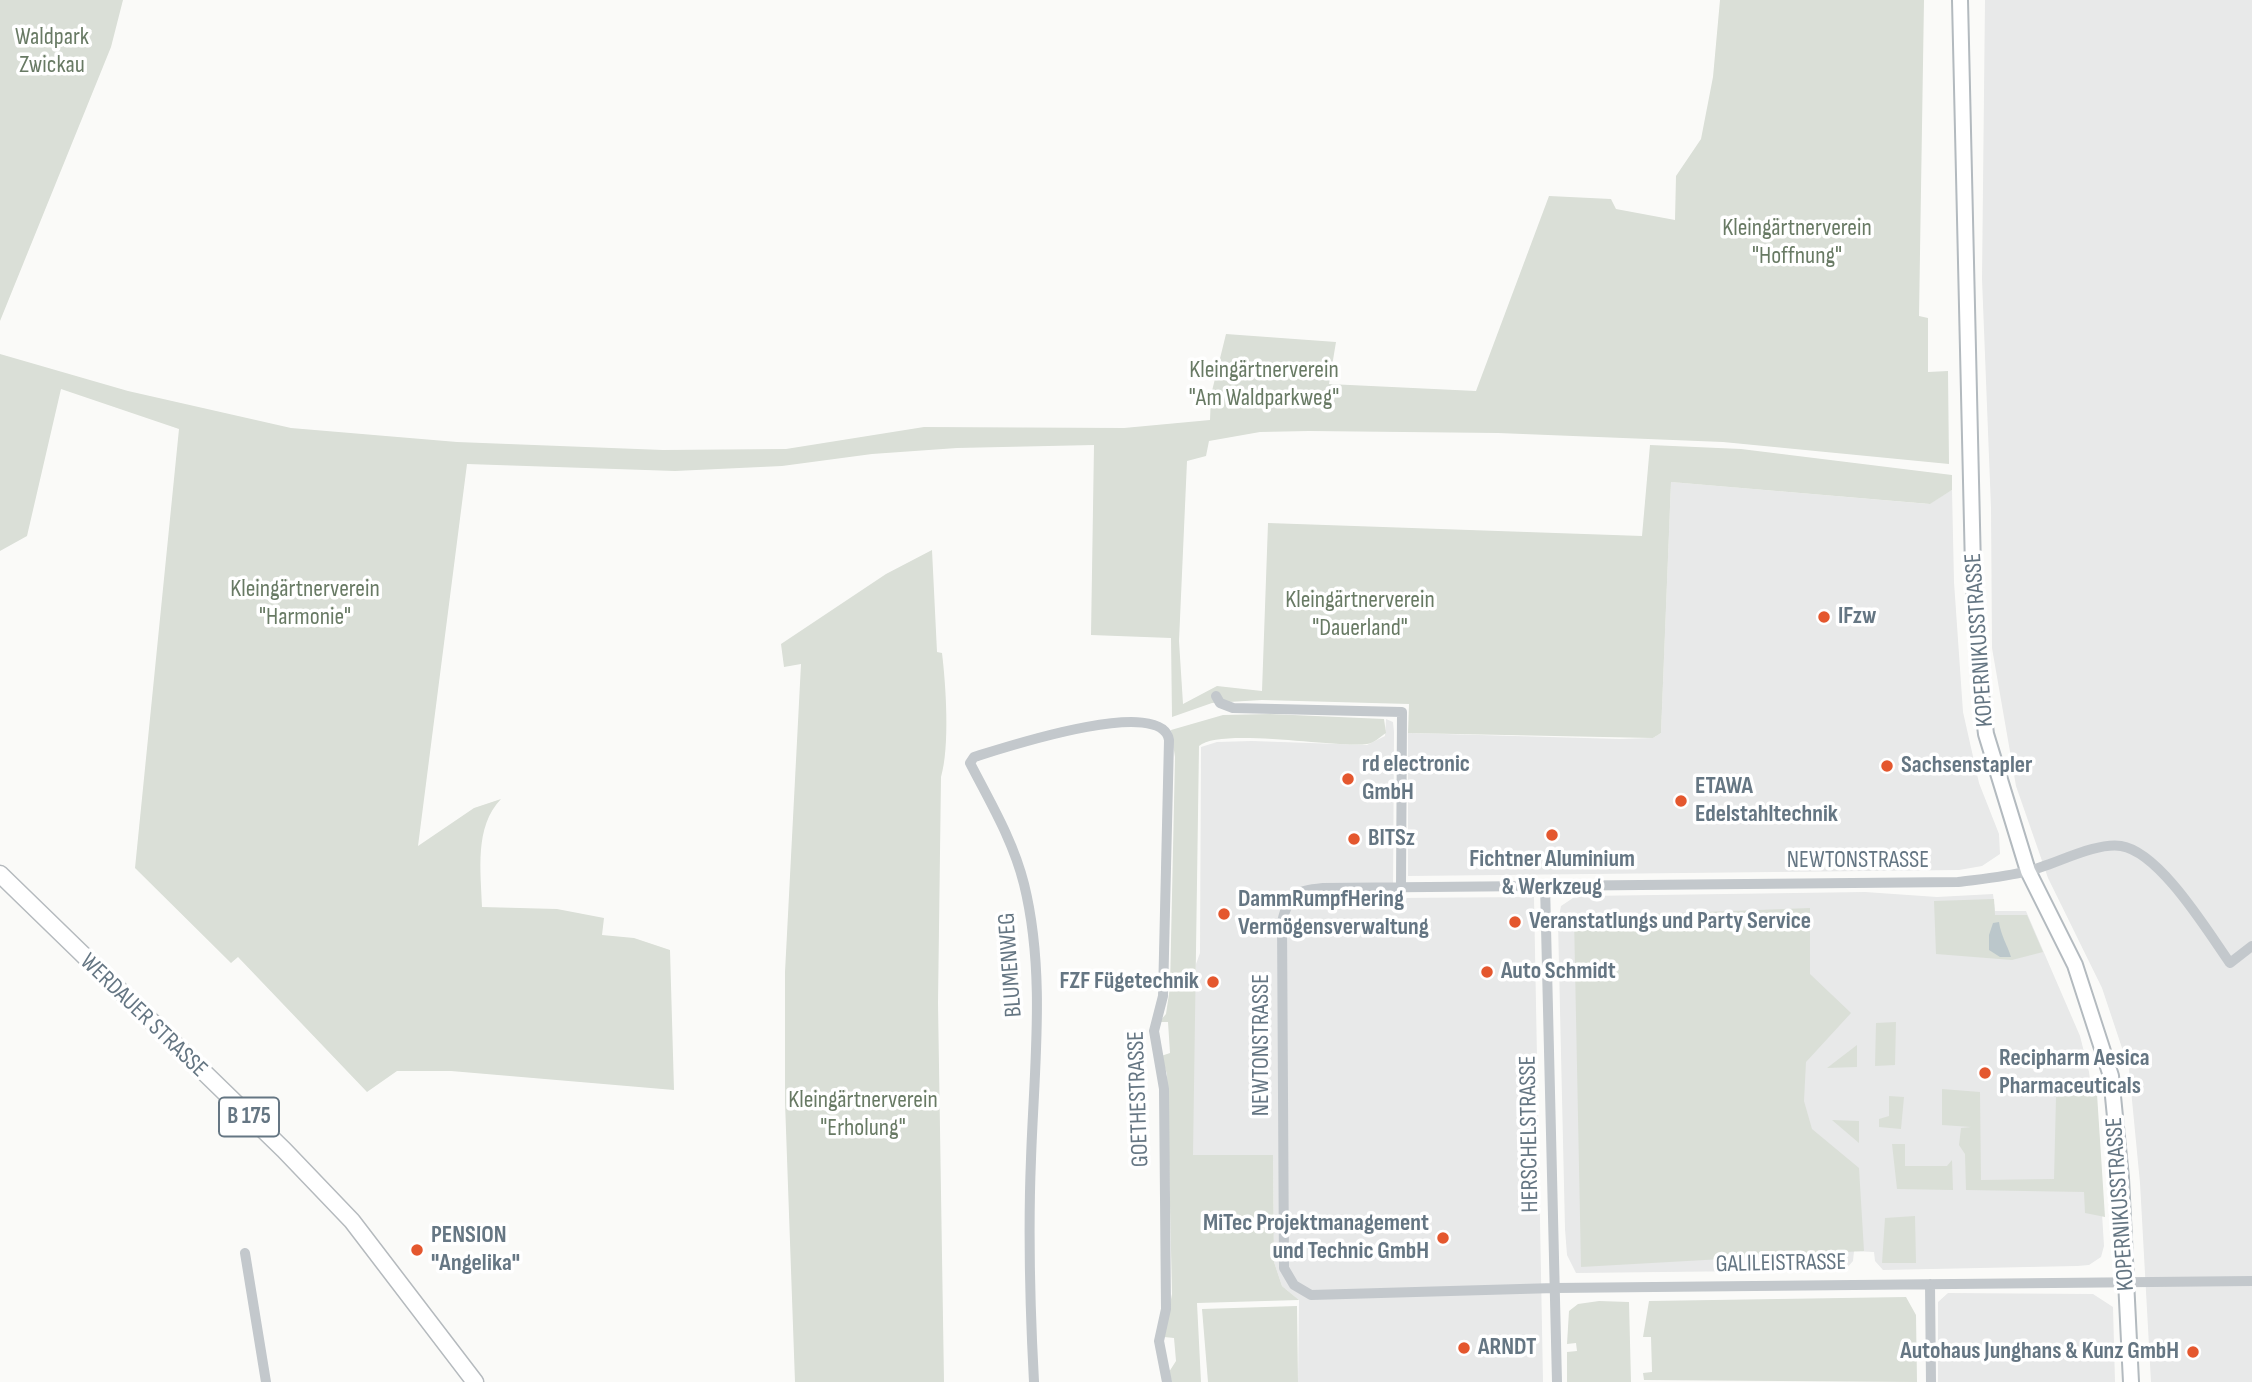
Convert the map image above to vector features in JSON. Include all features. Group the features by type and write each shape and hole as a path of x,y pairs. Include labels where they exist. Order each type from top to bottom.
{"main road":[{"name":"WERDAUER STRASSE","path":"0,874 284,1150 352,1222 475,1382"}],"street":[{"name":"KOPERNIKUSSTRASSE","path":"1960,0 1976,642 1986,734 2028,871 2075,965 2111,1076 2131,1382"},
{"path":"1216,696 1220,703 1233,708 1402,712 1401,887"},
{"name":"BLUMENWEG","path":"1034,1382 1030,1285 1030,1161 1037,987 1032,922 1024,881 1006,832 970,762 974,757 1025,741 1107,724 1144,722 1166,730"},
{"name":"GOETHESTRASSE","path":"1166,730 1169,755 1163,996 1154,1031 1164,1089 1166,1309 1159,1341 1167,1382"},
{"name":"NEWTONSTRASSE","path":"1311,1295 1294,1285 1284,1268 1282,922 1288,902 1298,891 1401,887 1958,881 2028,871 2106,846 2135,850 2172,885 2230,963 2252,946"},
{"name":"HERSCHELSTRASSE","path":"1545,885 1557,1382"},
{"path":"245,1253 266,1382"},
{"name":"GALILEISTRASSE","path":"1311,1295 1555,1288 2252,1281"},
{"path":"1930,1284 1931,1382"}],"shaded area":[{"path":"1985,0 2252,0 2252,1382 2151,1382 2140,1183 2129,1069 2102,988 2048,878 2016,786 1992,648 1991,508 1982,279"},
{"path":"1671,482 1929,504 1952,490 1954,582 1963,712 1979,783 1999,834 2000,854 1982,866 1959,870 1408,876 1408,733 1620,739 1653,738 1661,733"},
{"path":"1386,719 1393,722 1394,732 1393,898 1534,897 1543,1382 1298,1382 1299,1300 1282,1286 1274,1262 1273,1156 1193,1155 1193,1044 1196,964 1200,953 1201,747 1217,742 1252,741 1367,745 1385,736"},
{"path":"1865,892 1937,897 1993,894 1995,911 2026,911 2080,1036 2089,1072 2097,1132 2104,1246 2101,1257 2089,1265 2077,1266 1883,1270 1875,1261 1874,1252 1854,1251 1853,1261 1846,1269 1838,1270 1576,1273 1567,1255 1565,1229 1558,922 1561,906 1573,898 1586,896"},
{"path":"1999,922 2011,957 2000,957 1989,950 1989,935 1993,923"},
{"path":"1948,1293 2093,1294 2113,1307 2115,1382 1938,1382 1938,1302"}],"green space":[{"name":"Waldpark Zwickau","path":"0,0 123,0 111,47 0,321"},
{"path":"1720,0 1924,0 1919,316 1928,318 1928,372 1948,371 1949,464 1723,442 1498,433 1309,431 1260,432 1209,441 1206,456 1187,461 1179,641 1183,704 1217,686 1262,691 1268,523 1642,536 1650,445 1741,449 1952,475 1952,490 1930,504 1671,482 1661,733 1653,738 1408,733 1409,704 1262,700 1212,703 1172,717 1171,638 1091,635 1094,445 957,448 872,454 782,466 675,471 467,464 418,846 474,808 501,799 492,810 483,836 480,864 482,907 557,909 604,918 602,935 634,938 670,950 674,1090 451,1071 397,1071 367,1092 238,957 231,963 135,868 179,429 61,389 27,536 0,551 0,354 128,391 291,428 457,442 663,450 786,449 924,427 1124,428 1210,420 1211,395 1226,334 1336,342 1329,384 1476,391 1549,196 1611,199 1616,209 1675,220 1676,176 1701,139 1713,77"},
{"name":"Kleingärtnerverein \"Erholung\"","path":"932,550 937,652 942,653 946,716 946,750 941,777 938,1003 944,1382 795,1382 785,1102 785,972 801,664 784,667 781,644 886,574"},
{"path":"1270,714 1384,719 1386,733 1367,744 1230,738 1199,746 1193,1155 1273,1155 1274,1262 1282,1286 1299,1300 1197,1303 1201,1382 1172,1382 1169,1372 1176,1361 1174,1338 1164,1337 1172,1294 1167,1074 1161,1056 1170,1053 1168,1022 1159,1022 1166,1014 1170,987 1175,757 1171,730 1223,715"},
{"path":"1994,899 1995,915 2027,915 2043,952 2012,960 1936,954 1934,901"},
{"path":"1810,908 1810,974 1851,1013 1806,1062 1804,1101 1812,1129 1859,1168 1864,1251 1581,1267 1574,917"},
{"path":"1896,1022 1895,1065 1875,1066 1876,1023"},
{"path":"1857,1045 1857,1067 1827,1068"},
{"path":"1942,1089 1980,1092 1981,1180 2054,1179 2056,1097 2097,1094 2105,1217 2085,1213 2084,1192 1966,1190 1965,1154 1959,1145 1961,1128 1971,1127 1942,1125"},
{"path":"1889,1096 1904,1097 1901,1129 1879,1127 1879,1119 1889,1116"},
{"path":"1832,1120 1859,1121 1859,1143"},
{"path":"1892,1144 1905,1144 1905,1166 1947,1166 1952,1160 1953,1190 1897,1189"},
{"path":"1915,1216 1916,1263 1882,1263 1885,1218"},
{"path":"1906,1297 1916,1315 1917,1382 1644,1380 1643,1373 1652,1372 1651,1337 1643,1337 1649,1301"},
{"path":"1599,1301 1629,1302 1631,1382 1567,1382 1567,1352 1577,1351 1576,1343 1567,1344 1569,1311 1578,1304"},
{"path":"1297,1306 1298,1382 1208,1382 1202,1309"}],"place":[{"name":"IFzw","path":"1824,617"},
{"name":"Sachsenstapler","path":"1887,766"},
{"name":"rd electronic GmbH","path":"1348,779"},
{"name":"ETAWA Edelstahltechnik","path":"1681,801"},
{"name":"Fichtner Aluminium & Werkzeug","path":"1552,835"},
{"name":"BITSz","path":"1354,839"},
{"name":"DammRumpfHering Vermögensverwaltung","path":"1224,914"},
{"name":"Veranstatlungs und Party Service","path":"1515,922"},
{"name":"Auto Schmidt","path":"1487,972"},
{"name":"FZF Fügetechnik","path":"1213,982"},
{"name":"Recipharm Aesica Pharmaceuticals","path":"1985,1073"},
{"name":"MiTec Projektmanagement und Technic GmbH","path":"1443,1238"},
{"name":"PENSION \"Angelika\"","path":"417,1250"},
{"name":"ARNDT","path":"1464,1348"},
{"name":"Autohaus Junghans & Kunz GmbH","path":"2193,1352"}],"park label":[{"name":"Kleingärtnerverein \"Hoffnung\"","path":"1797,243"},
{"name":"Kleingärtnerverein \"Am Waldparkweg\"","path":"1264,385"},
{"name":"Kleingärtnerverein \"Harmonie\"","path":"305,604"},
{"name":"Kleingärtnerverein \"Dauerland\"","path":"1360,615"}]}
